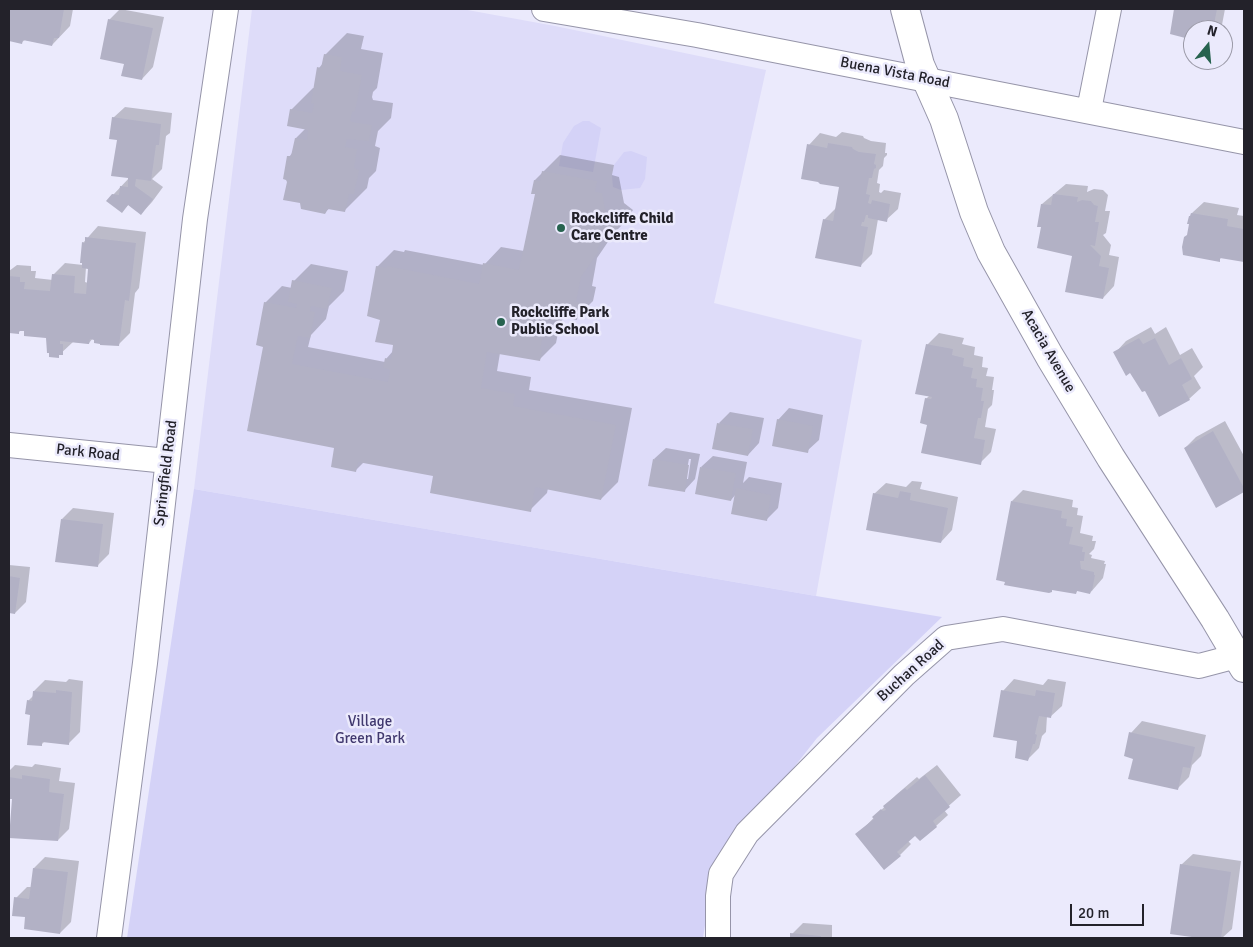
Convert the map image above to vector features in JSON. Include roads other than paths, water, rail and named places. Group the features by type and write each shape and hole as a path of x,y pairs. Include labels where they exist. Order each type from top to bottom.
{"street":[{"name":"Springfield Road","path":"109,938 145,663 195,219 226,9"},
{"name":"Buena Vista Road","path":"544,9 707,37 1089,110 1244,142"},
{"name":"Acacia Avenue","path":"905,9 914,46 944,119 974,212 991,252 1111,458 1215,619 1240,662"},
{"path":"1089,110 1109,9"},
{"name":"Park Road","path":"9,445 167,461"},
{"name":"Buchan Road","path":"718,938 718,896 721,874 746,832 904,675 946,638 1003,629 1199,666 1240,662"}],"place":[{"name":"Rockcliffe Child Care Centre","path":"561,228"},
{"name":"Rockcliffe Park Public School","path":"501,322"}],"park label":[{"name":"Village Green Park","path":"370,730"}]}
